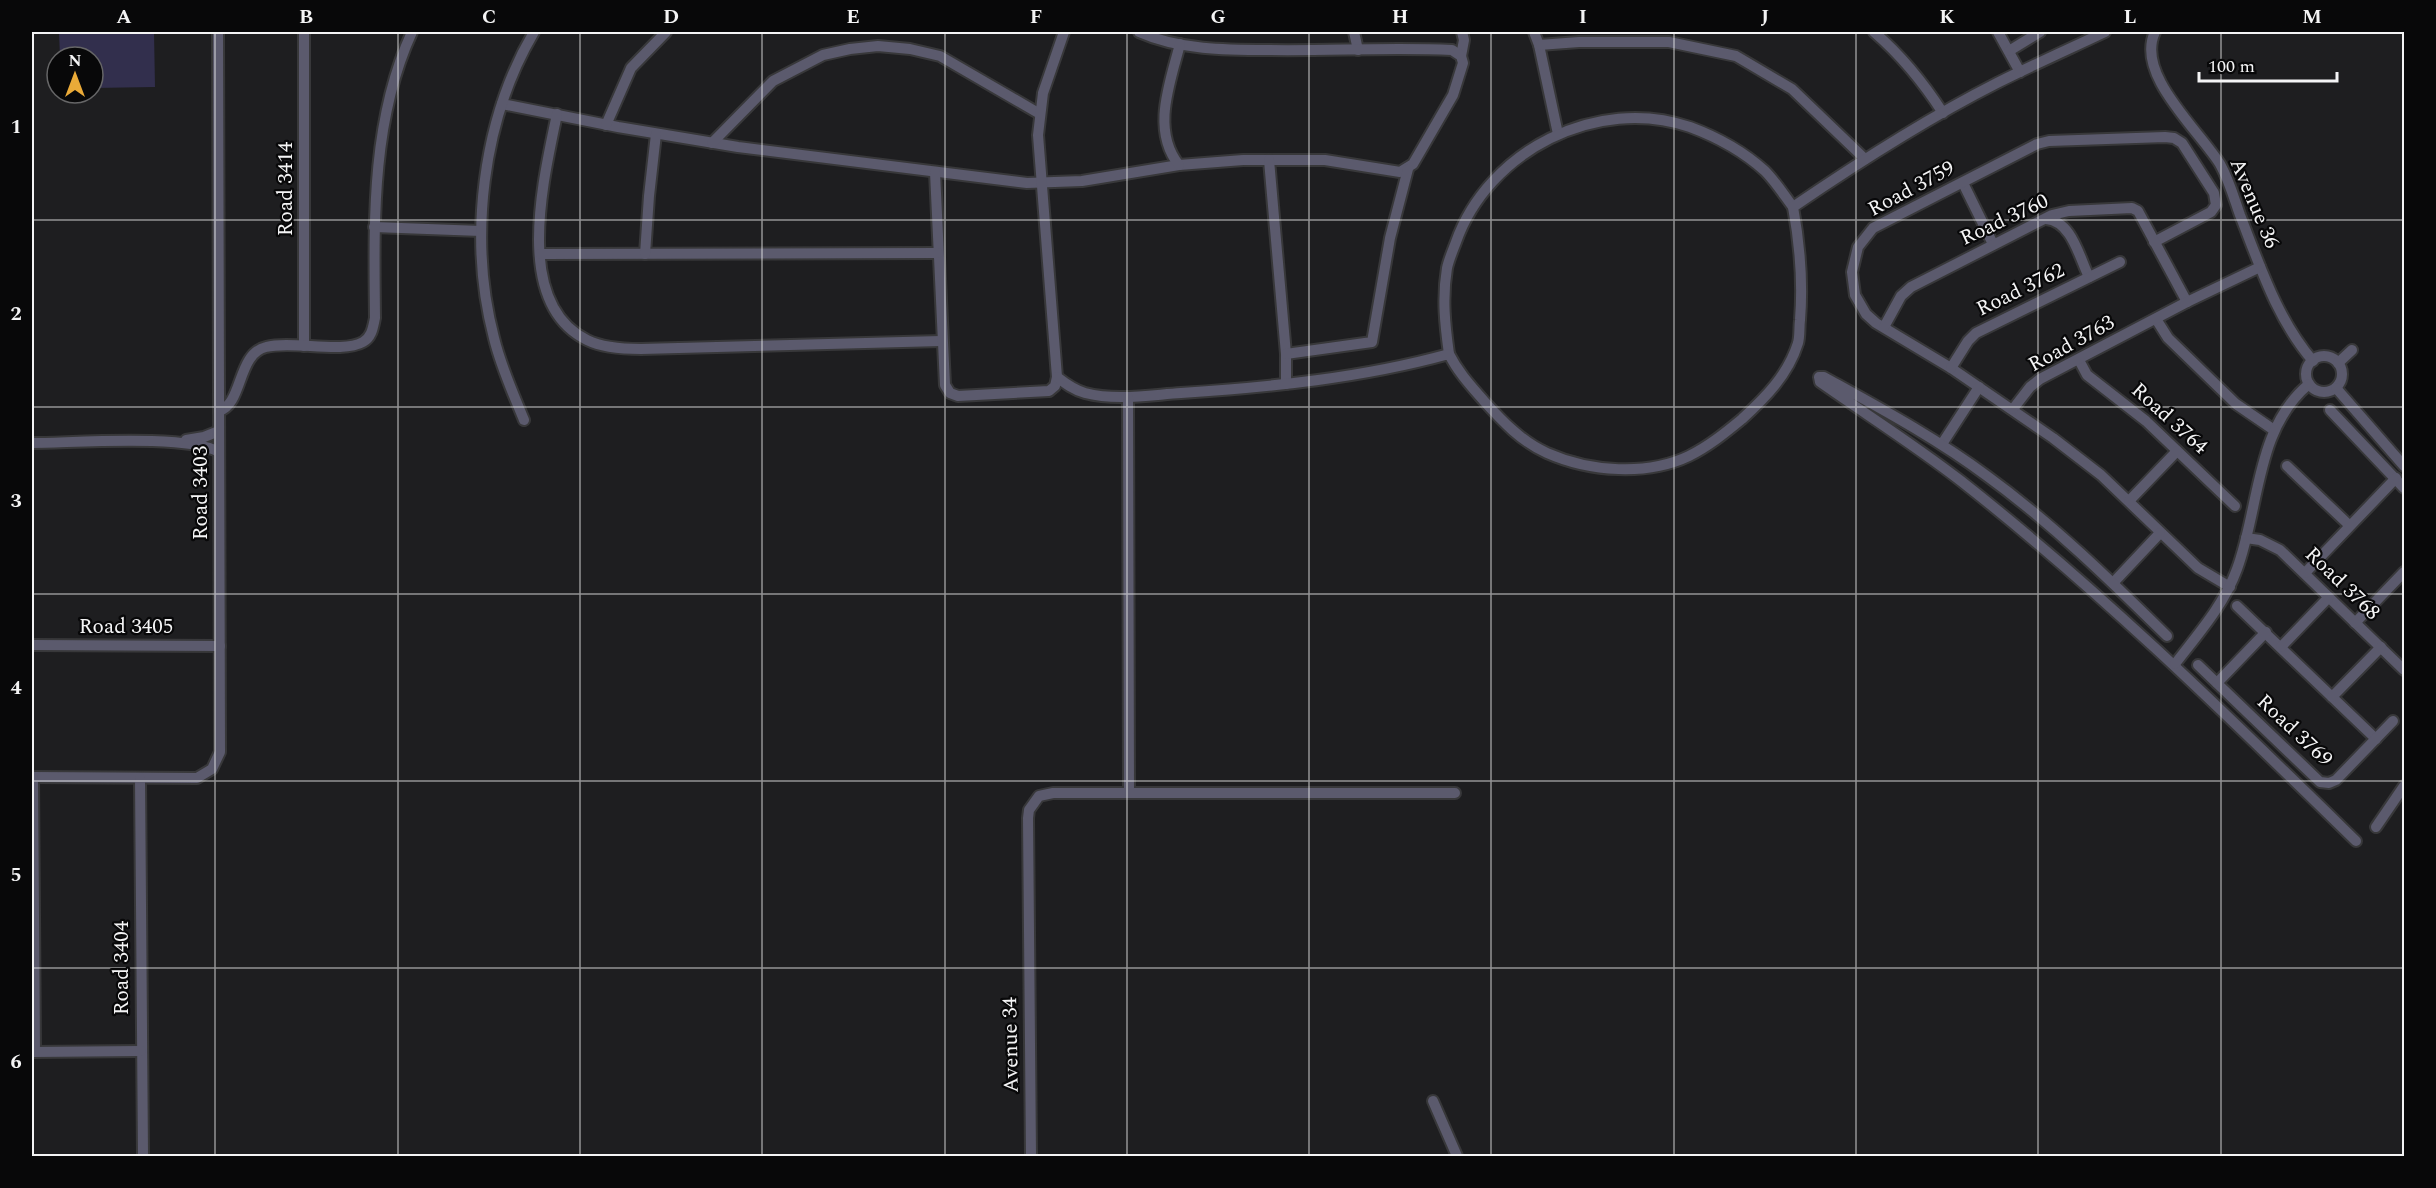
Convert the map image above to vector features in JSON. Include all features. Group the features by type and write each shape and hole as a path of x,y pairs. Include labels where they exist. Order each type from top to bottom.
{"street":[{"name":"Road 3403","path":"32,777 196,778 212,769 218,761 220,752 220,645 218,32"},
{"name":"Road 3414","path":"304,32 304,346"},
{"path":"219,411 228,405 247,363 255,353 266,347 348,346 363,342 372,333 375,318 374,227 378,162 389,101 412,32"},
{"path":"524,420 501,362 488,317 482,273 481,231 486,170 502,104 534,32"},
{"path":"606,125 631,68 666,32"},
{"path":"935,172 941,341 944,381 947,389 954,395 1045,392 1055,386 1057,377 1039,146 1040,114 1048,72 1064,32"},
{"path":"1139,32 1155,39 1180,44 1236,50 1441,49 1452,50 1461,56"},
{"path":"1354,32 1358,50"},
{"path":"1286,354 1371,342 1390,238 1408,169 1453,95 1463,63 1462,32"},
{"path":"1534,32 1539,45 1558,134"},
{"path":"1874,32 1895,50 1921,80 1943,113"},
{"path":"1998,32 2020,72"},
{"path":"2009,51 2040,32"},
{"path":"1793,207 1865,159 1943,113 2020,72 2105,32"},
{"name":"Avenue 36","path":"2155,32 2151,40 2150,55 2156,76 2221,167 2260,267 2286,325 2313,361"},
{"path":"1539,45 1598,37 1671,37 1736,56 1792,89 1865,159"},
{"path":"1179,165 1167,146 1163,127 1180,44"},
{"path":"712,143 772,81 823,55 878,46 910,49 940,56 1040,114"},
{"path":"502,104 712,143 1042,184 1082,181 1179,165 1269,160 1341,162 1396,172 1408,169"},
{"path":"557,114 541,196 540,254 546,290 559,316 581,337 610,347 641,349 941,341"},
{"path":"1645,119 1689,127 1730,145 1757,165 1766,172 1793,207 1799,237 1802,291 1798,343 1769,396 1718,440 1688,456 1653,467 1622,469 1589,466 1546,453 1506,426 1457,370 1449,354 1443,310 1448,266 1462,224 1487,187 1519,156 1558,134 1601,121 1645,119"},
{"path":"645,254 656,134"},
{"name":"Road 3759","path":"2154,242 2211,212 2216,205 2214,194 2187,149 2174,138 2042,142 1880,224 1858,247 1852,272 1855,295 1866,314 2013,410 2101,476 2198,568 2230,586"},
{"path":"1269,160 1286,354 1286,384"},
{"path":"1963,183 1993,244"},
{"name":"Road 3760","path":"1884,327 1907,289 2046,219 2064,212 2075,211 2136,210 2140,213 2187,302"},
{"path":"2066,229 2068,219 2075,211"},
{"path":"2046,219 2055,220 2066,229 2089,277"},
{"path":"374,227 481,231"},
{"path":"540,254 938,254"},
{"name":"Road 3762","path":"1951,368 1968,341 1976,333 2120,262"},
{"name":"Road 3763","path":"2013,410 2035,382 2187,302 2260,267"},
{"path":"2156,319 2168,338 2236,404 2274,430"},
{"path":"2338,363 2352,350"},
{"path":"1057,377 1070,387 1086,393 1128,397 1286,384 1413,364 1449,354"},
{"path":"2326,357 2338,363 2342,376 2336,388 2322,392 2309,384 2307,369 2313,361 2326,357"},
{"name":"Road 3764","path":"2079,360 2087,375 2132,409 2235,506"},
{"path":"2167,636 2038,515 1942,444 1824,377 1819,377 1820,382 1959,480 2067,568 2175,664 2356,841"},
{"path":"2175,664 2213,614 2230,586 2246,538 2274,430 2294,398 2309,384"},
{"path":"1942,444 1979,387"},
{"path":"2336,388 2404,466"},
{"path":"1128,397 1129,793 1455,793"},
{"path":"2330,410 2404,488"},
{"path":"32,443 162,442 199,438 219,431"},
{"path":"162,442 203,446 219,453"},
{"path":"2129,501 2177,451"},
{"path":"2287,466 2349,525"},
{"path":"2305,573 2396,478"},
{"path":"2113,583 2160,533"},
{"name":"Road 3768","path":"2246,538 2260,540 2274,546 2305,573 2404,670"},
{"path":"2355,623 2404,572"},
{"path":"2281,647 2329,597"},
{"path":"2237,606 2376,739"},
{"path":"2217,683 2266,633"},
{"name":"Road 3405","path":"32,645 220,645"},
{"path":"2332,697 2380,647"},
{"name":"Road 3769","path":"2198,665 2320,782 2329,783 2336,780 2393,721"},
{"path":"32,777 33,1052 141,1051"},
{"name":"Road 3404","path":"140,778 143,1156"},
{"path":"2376,827 2404,786"},
{"name":"Avenue 34","path":"1031,1156 1027,934 1028,818 1032,803 1039,796 1046,794 1129,793"},
{"path":"1433,1101 1457,1156"}],"shaded area":[{"path":"59,32 154,32 155,87 105,88 105,45 60,45"}]}
